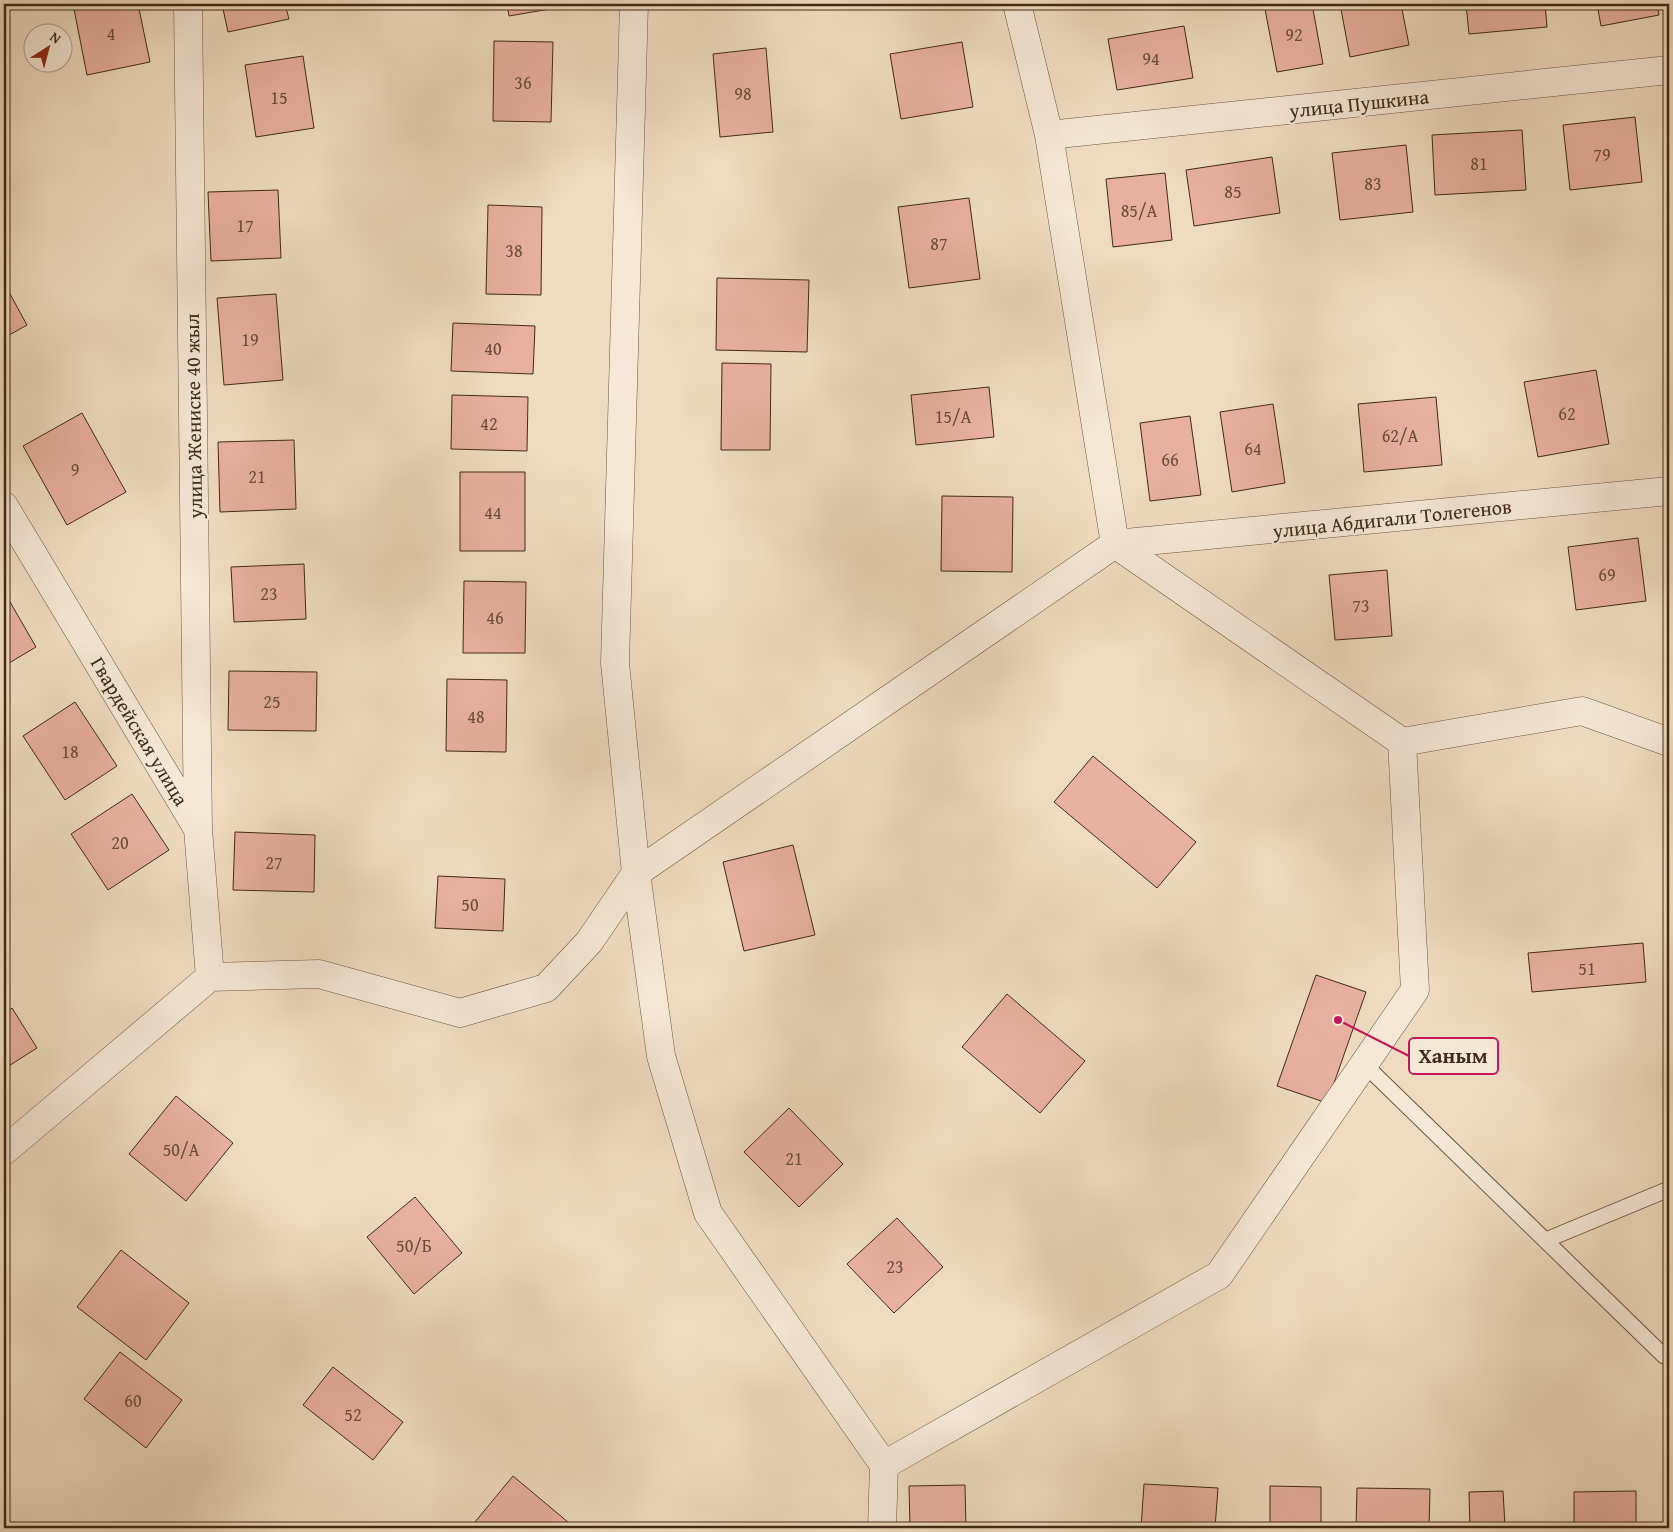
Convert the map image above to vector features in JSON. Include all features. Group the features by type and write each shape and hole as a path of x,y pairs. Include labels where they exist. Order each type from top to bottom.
{"street":[{"name":"улица Жениске 40 жыл","path":"188,4 198,829"},
{"path":"634,4 615,663 636,873 661,1056 708,1213 884,1465 882,1528"},
{"path":"1017,4 1049,135 1115,544 1402,742 1582,711 1669,742"},
{"name":"улица Пушкина","path":"1049,135 1669,70"},
{"name":"улица Абдигали Толегенов","path":"1115,544 1669,491"},
{"name":"Гвардейская улица","path":"4,506 198,829 210,977"},
{"path":"4,1151 210,977 319,974 460,1013 546,988 589,942 636,873 1115,544"},
{"path":"884,1465 1218,1275 1415,990 1402,742"}],"lane":[{"path":"1364,1064 1664,1356 1669,1358"},
{"path":"1546,1240 1669,1189"}],"building":[{"path":"73,4 138,4 150,62 87,75"},
{"path":"222,4 285,4 289,19 228,32"},
{"path":"507,4 573,4 573,5 509,16"},
{"path":"1264,4 1312,4 1323,64 1277,72"},
{"path":"1340,4 1401,4 1409,45 1350,57"},
{"path":"1466,4 1545,4 1547,27 1469,34"},
{"path":"1597,4 1657,4 1659,15 1601,26"},
{"path":"1184,26 1193,78 1117,90 1108,39"},
{"path":"494,41 553,42 551,122 493,121"},
{"path":"962,42 973,107 901,119 890,54"},
{"path":"766,48 773,132 720,137 713,54"},
{"path":"303,56 314,128 256,137 245,65"},
{"path":"1635,117 1642,182 1570,190 1563,125"},
{"path":"1522,130 1526,190 1435,195 1432,135"},
{"path":"1406,145 1413,212 1340,220 1332,153"},
{"path":"1272,157 1280,213 1194,226 1186,170"},
{"path":"1165,173 1172,240 1113,247 1106,179"},
{"path":"278,190 281,258 211,261 208,192"},
{"path":"969,198 980,279 909,288 898,207"},
{"path":"488,205 542,207 541,295 486,294"},
{"path":"717,278 809,280 807,352 716,350"},
{"path":"4,283 27,325 4,338"},
{"path":"276,294 283,380 224,385 217,298"},
{"path":"453,323 535,326 533,374 451,371"},
{"path":"722,363 771,364 770,450 721,450"},
{"path":"1596,370 1609,444 1538,457 1524,382"},
{"path":"989,387 994,437 916,445 911,395"},
{"path":"452,395 528,397 527,451 451,449"},
{"path":"1436,397 1442,465 1364,472 1358,404"},
{"path":"1273,404 1285,483 1232,492 1220,412"},
{"path":"82,413 126,492 67,525 23,446"},
{"path":"1190,416 1201,495 1150,501 1140,423"},
{"path":"294,440 296,509 220,512 218,442"},
{"path":"460,472 525,472 525,551 460,551"},
{"path":"942,496 1013,497 1012,572 941,571"},
{"path":"1638,538 1646,601 1576,610 1568,547"},
{"path":"304,564 306,619 234,622 231,567"},
{"path":"1387,570 1392,636 1335,640 1329,575"},
{"path":"464,581 526,582 525,653 463,653"},
{"path":"6,595 36,647 4,666 4,596"},
{"path":"229,671 317,672 316,731 228,730"},
{"path":"447,679 507,680 506,752 446,751"},
{"path":"75,702 117,766 65,800 23,736"},
{"path":"1093,756 1196,842 1157,888 1054,802"},
{"path":"132,794 169,850 108,890 71,834"},
{"path":"235,832 315,835 314,892 233,890"},
{"path":"793,845 815,935 744,951 723,862"},
{"path":"438,876 505,879 503,931 435,928"},
{"path":"1643,943 1646,982 1532,992 1528,953"},
{"path":"1316,975 1366,992 1327,1103 1277,1086"},
{"path":"1007,994 1085,1061 1040,1113 962,1047"},
{"path":"12,1008 37,1048 4,1069 4,1014"},
{"path":"176,1096 233,1143 186,1201 129,1154"},
{"path":"789,1108 843,1164 799,1207 744,1152"},
{"path":"415,1197 462,1253 414,1294 367,1237"},
{"path":"897,1218 943,1267 894,1313 847,1264"},
{"path":"121,1250 189,1303 146,1360 77,1307"},
{"path":"120,1352 182,1400 146,1448 84,1399"},
{"path":"333,1367 403,1422 373,1460 303,1405"},
{"path":"513,1476 575,1528 470,1528"},
{"path":"1144,1484 1218,1488 1215,1528 1141,1528"},
{"path":"965,1485 966,1528 910,1528 909,1486"},
{"path":"1270,1486 1321,1487 1321,1528 1270,1528"},
{"path":"1357,1488 1430,1489 1429,1528 1356,1528"},
{"path":"1503,1491 1505,1526 1470,1528 1469,1492"},
{"path":"1636,1491 1636,1528 1574,1528 1574,1492"}],"place":[{"name":"Ханым","path":"1338,1020"}]}
